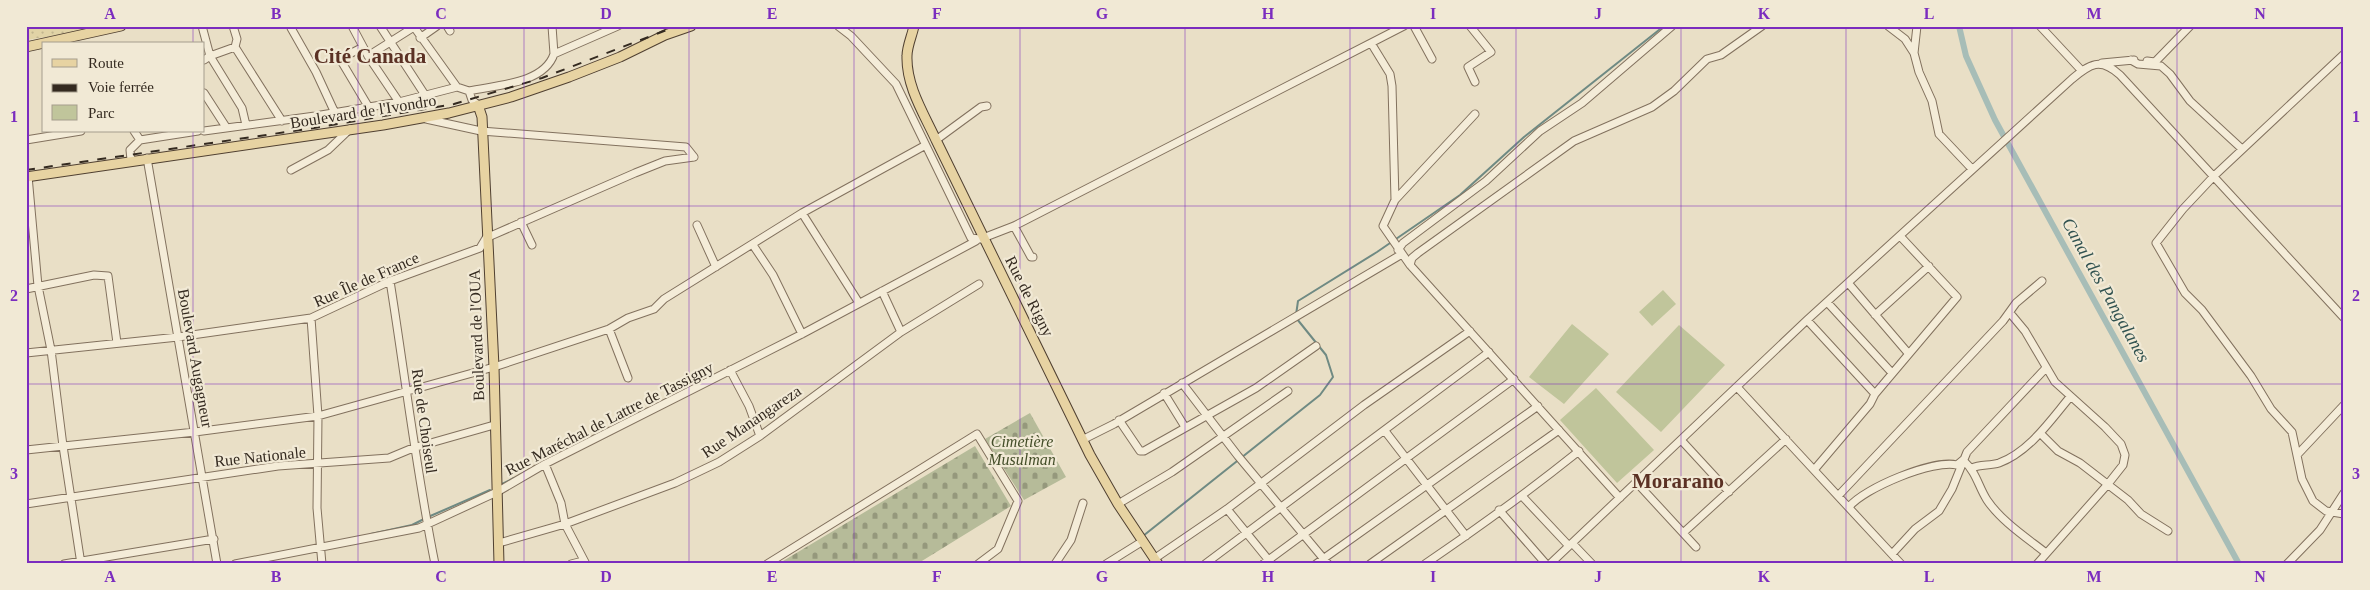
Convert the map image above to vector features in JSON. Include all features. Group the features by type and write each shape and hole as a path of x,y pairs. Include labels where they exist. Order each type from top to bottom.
{"main road":[{"path":"49,42 121,26"},
{"name":"Boulevard de l'Ivondro","path":"27,176 423,118 511,97 620,57 665,35 691,26"},
{"name":"Rue de Rigny","path":"915,28 907,56 908,72 915,94 980,239 1082,440 1118,504 1156,561"},
{"path":"26,47 42,43"},
{"name":"Boulevard de l'OUA","path":"478,105 482,117 486,238 494,367 499,564"}],"street":[{"path":"202,26 204,42"},
{"path":"233,26 237,39 235,46 282,121"},
{"path":"292,26 290,28 335,113"},
{"path":"352,26 368,56 399,102"},
{"path":"380,26 425,95"},
{"path":"420,38 438,26"},
{"path":"205,130 335,113 399,102 457,87 469,91 525,79 541,73 551,62 554,54 552,26"},
{"path":"554,54 605,28 618,26"},
{"path":"838,26 851,36 896,84 924,146 971,238 980,239"},
{"name":"Rue Maréchal de Lattre de Tassigny","path":"235,564 407,531 427,524 497,492 545,464 802,334 980,239 1014,226 1404,26"},
{"path":"1414,26 1432,59"},
{"path":"1470,26 1490,52 1468,68 1475,82"},
{"path":"1082,440 1303,312 1399,251 1403,244 1486,181 1540,132 1582,103 1672,26"},
{"path":"1410,264 1412,258 1418,252 1574,141 1652,106 1674,91 1707,59 1721,55 1762,26"},
{"path":"1888,26 1905,39 1914,53 1919,72 1932,101 1939,134 1972,169"},
{"path":"1914,53 1917,26"},
{"path":"2040,26 2082,71"},
{"path":"1550,564 1682,441 1807,320 1849,284 1972,169 2082,71 2097,64 2130,60 2155,62 2190,26"},
{"path":"368,56 413,27 457,87"},
{"path":"1371,43 1390,74 1392,86 1395,200"},
{"path":"205,45 207,58 242,108 246,125"},
{"path":"207,58 235,46"},
{"path":"363,47 340,59 368,106"},
{"path":"2344,54 2214,176 2183,209 2156,243 2185,293 2202,310 2251,376 2271,409 2292,432 2302,479 2313,501 2326,511 2344,514"},
{"path":"2130,60 2138,64 2160,66 2165,70 2190,101 2242,150"},
{"path":"2097,64 2106,65 2120,75 2344,318"},
{"path":"469,91 472,100 478,105"},
{"path":"205,95 226,128"},
{"path":"936,140 980,107 987,106"},
{"path":"1474,114 1395,200 1383,226 1391,241 1410,264 1620,498"},
{"path":"423,118 481,131"},
{"path":"290,170 328,150 350,129"},
{"name":"Rue Île de France","path":"26,352 178,337 311,318 390,281 480,248 486,238 665,161 694,157 686,147 481,131"},
{"path":"26,140 75,132"},
{"path":"135,132 140,140"},
{"path":"131,160 130,150 140,140 169,133 184,132"},
{"path":"26,450 195,432 318,416 494,367 609,329 628,318 654,309 664,299 802,213 924,146"},
{"name":"Boulevard Augagneur","path":"147,158 214,539 216,564"},
{"path":"27,176 38,286 51,350 63,446 81,562"},
{"path":"802,213 859,303"},
{"path":"521,222 532,245"},
{"path":"697,225 716,267"},
{"path":"1014,226 1024,247 1033,257"},
{"path":"1814,470 1870,404 1875,394 1908,353 1957,297 1900,236"},
{"path":"753,245 773,275 802,334"},
{"path":"1874,315 1929,266"},
{"path":"26,289 94,275 108,276 113,301 117,344"},
{"path":"1838,496 2010,313 2016,303 2042,280"},
{"name":"Rue de Choiseul","path":"390,281 407,392 413,448 435,564"},
{"name":"Rue Manangareza","path":"498,543 565,524 675,483 719,462 760,436 901,332 943,304 978,284"},
{"path":"1849,284 1908,353"},
{"path":"882,290 901,332"},
{"path":"1827,302 1892,373"},
{"path":"2010,313 2025,331 2054,382 2105,427 2121,444 2125,455 2123,465 2108,484 2037,564"},
{"path":"311,318 318,416 320,548 322,564"},
{"path":"1807,320 1875,394"},
{"path":"609,329 628,378"},
{"path":"1156,561 1364,405 1470,331"},
{"path":"1119,420 1140,452 1256,388 1316,346"},
{"path":"1205,564 1386,431 1489,352"},
{"path":"1892,554 1915,529 1939,511 1952,489 1967,452 1978,438 2045,369"},
{"path":"730,370 749,406 760,436"},
{"path":"1227,509 1268,563 1304,534 1514,379"},
{"path":"1182,383 1238,456 1326,561"},
{"path":"1737,387 1901,564"},
{"path":"1118,504 1172,472 1288,391"},
{"path":"1164,393 1185,427"},
{"path":"1972,468 1998,463 2014,455 2040,433 2070,397"},
{"path":"2298,454 2344,405"},
{"path":"1316,564 1326,561 1427,485 1538,406"},
{"name":"Rue Nationale","path":"26,504 278,466 318,465 389,458 413,448 494,425"},
{"path":"1370,564 1559,430"},
{"path":"1386,431 1466,536"},
{"path":"2040,433 2058,451 2080,463 2128,500 2141,514 2168,531"},
{"path":"767,564 977,434 1018,501 998,549 978,564"},
{"path":"1683,533 1786,439"},
{"path":"1682,441 1729,492"},
{"path":"1425,564 1466,536 1499,510 1522,496 1579,451"},
{"path":"1963,460 1972,468 1987,500 2007,521 2046,553"},
{"path":"1849,507 1864,493 1909,474 1934,464 1948,463 1957,465 1963,460"},
{"path":"545,464 561,503 565,524 585,562 571,564"},
{"path":"1637,483 1696,547"},
{"path":"2287,564 2320,530 2344,493"},
{"path":"1522,496 1592,564"},
{"path":"1055,564 1071,540 1083,503"},
{"path":"1499,510 1546,564"},
{"path":"64,564 214,539"},
{"path":"1106,564 1143,541"}],"sand":[{"path":"26,26 116,26 26,40"}],"green space":[{"path":"1663,290 1676,304 1652,326 1639,312"},
{"path":"1572,324 1609,354 1564,404 1529,377"},
{"path":"1679,325 1725,365 1661,432 1616,392"},
{"path":"1596,388 1654,450 1617,483 1560,420"},
{"name":"Cimetière Musulman","path":"1030,413 1066,477 1024,500 985,439"},
{"path":"975,446 1011,506 917,564 778,564"}],"waterway":[{"path":"1296,315 1298,301 1377,252 1460,195 1524,137 1664,26"},
{"name":"Canal des Pangalanes","path":"1959,26 1966,56 1995,120 2239,564"},
{"path":"1143,536 1320,395 1333,377 1326,355 1297,319"},
{"path":"500,485 514,478"},
{"path":"428,517 490,490"},
{"path":"371,534 412,525 424,519"}],"railway":[{"path":"26,170 314,128 454,104 542,78 677,26"}],"district":[{"name":"Cité Canada","path":"370,56"},
{"name":"Morarano","path":"1678,481"}]}
